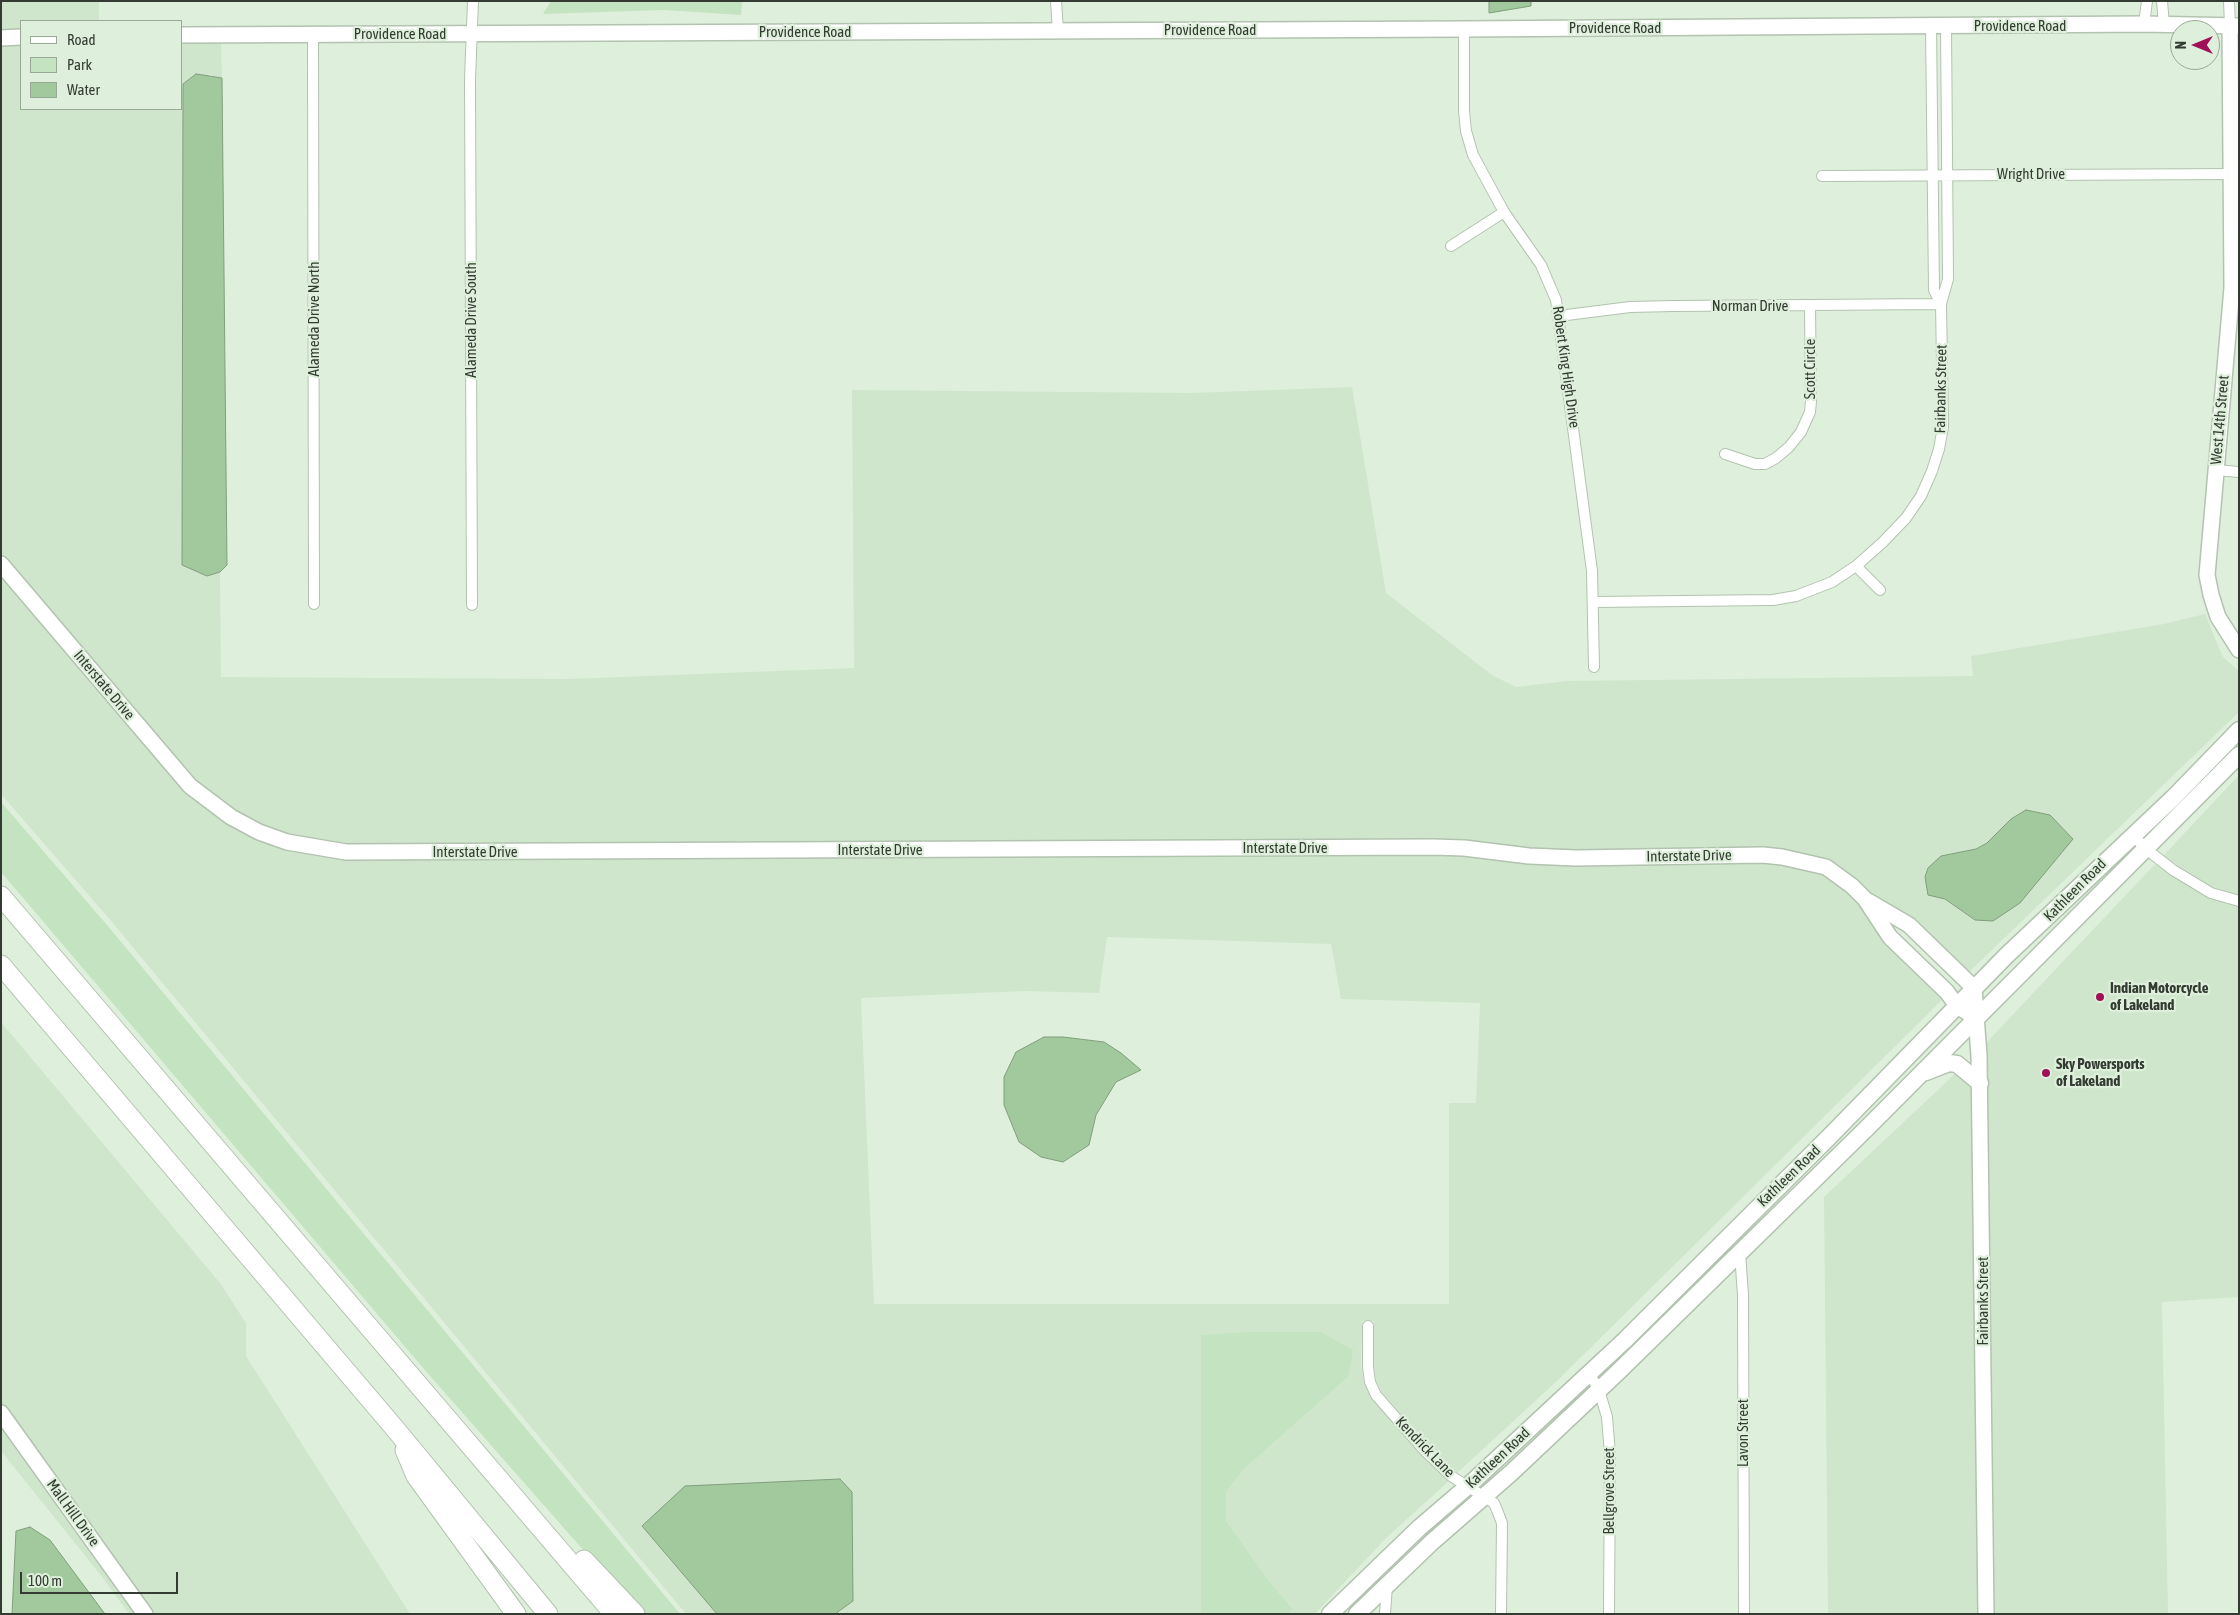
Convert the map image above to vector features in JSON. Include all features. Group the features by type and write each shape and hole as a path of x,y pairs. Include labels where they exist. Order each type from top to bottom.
{"highway":[{"path":"1,896 614,1614"},
{"path":"1,965 397,1431 548,1614"},
{"path":"445,1414 635,1614"},
{"path":"397,1431 416,1476 516,1614"}],"main road":[{"name":"Kathleen Road","path":"1330,1614 1419,1528 1468,1486 1589,1373 1829,1137 1974,988 2173,798 2239,730"},
{"name":"Kathleen Road","path":"1357,1614 1387,1584 1511,1474 1740,1253 2239,755"},
{"path":"1917,1076 1948,1063 1957,1064 1964,1068 1980,1083"}],"street":[{"name":"Alameda Drive South","path":"472,605 470,79 473,1"},
{"path":"1056,1 1058,31"},
{"path":"2144,24 2147,1"},
{"path":"2162,1 2164,24"},
{"name":"West 14th Street","path":"2229,1 2235,26 2235,174 2232,288 2207,575 2218,617 2239,650"},
{"name":"Providence Road","path":"182,35 1464,30 2144,24 2235,26"},
{"name":"Fairbanks Street","path":"1594,602 1773,600 1796,596 1832,582 1856,566 1906,518 1921,496 1932,471 1943,427 1941,304 1948,279 1948,174 1938,26"},
{"name":"Fairbanks Street","path":"1938,26 1933,174 1934,290 1941,304"},
{"name":"Robert King High Drive","path":"1464,30 1463,94 1466,131 1473,155 1504,212 1542,265 1556,300 1588,536 1594,602 1594,667"},
{"name":"Alameda Drive North","path":"313,35 314,604"},
{"name":"Wright Drive","path":"1822,176 2235,174"},
{"path":"1451,246 1504,212"},
{"name":"Norman Drive","path":"1559,316 1630,308 1941,304"},
{"name":"Scott Circle","path":"1725,454 1755,464 1765,464 1790,447 1802,432 1810,412 1811,401 1810,305"},
{"path":"2215,470 2239,472"},
{"name":"Interstate Drive","path":"1,564 190,786 209,802 259,832 287,842 315,848 356,852 1433,847 1464,848 1529,856 1576,858 1763,855 1782,857 1826,867 1852,886 1865,899 1890,937 1947,992 1957,1006 1975,1018"},
{"path":"1856,566 1880,590"},
{"path":"2133,835 2146,849 2173,870 2211,893 2239,901"},
{"name":"Interstate Drive","path":"1865,899 1909,925 1974,988"},
{"name":"Fairbanks Street","path":"1974,988 1980,1083 1986,1614"},
{"name":"Lavon Street","path":"1740,1253 1743,1296 1744,1614"},
{"name":"Kendrick Lane","path":"1368,1326 1368,1367 1370,1382 1376,1395 1425,1451 1451,1476 1494,1503 1502,1524 1501,1614"},
{"name":"Bellgrove Street","path":"1589,1373 1599,1390 1607,1417 1610,1454 1609,1614"},
{"name":"Mall Hill Drive","path":"1,1413 145,1614"},
{"path":"1386,1614 1387,1584"}],"shaded area":[{"path":"1,1 99,1 99,20 20,20 20,32 1,33"},
{"path":"221,40 222,78 210,75 207,576 220,572 221,677 568,679 854,668 852,390 1192,393 1352,387 1386,593 1492,675 1516,687 1567,681 1973,676 1971,656 2164,624 2205,614 2223,657 2239,671 2239,712 1966,975 1830,863 1576,853 347,847 317,843 262,827 234,812 194,782 1,555 1,44 20,43 20,110 182,110 182,41","holes":["2050,815 2073,839 1975,920 1945,899 1941,856 1976,849 1987,843 2011,819"]},
{"path":"1,573 185,789 286,847 1432,852 1763,861 1823,872 1848,890 1944,998 1558,1380 1457,1473 1430,1447 1382,1392 1376,1380 1374,1366 1374,1321 1362,1321 1361,1367 1364,1382 1371,1397 1420,1454 1449,1481 1385,1539 1315,1614 1289,1614 1293,1609 1268,1580 1226,1520 1226,1492 1243,1470 1348,1377 1321,1332 1243,1332 1201,1335 1201,1614 835,1614 853,1601 852,1492 642,1526 717,1614 686,1614 112,922 1,794","holes":["1107,937 1331,944 1341,999 1480,1003 1476,1103 1449,1103 1449,1304 874,1304 861,998 1024,991 1099,993"]},
{"path":"2239,775 2239,896 2214,888 2163,856"},
{"path":"2155,864 2208,898 2239,907 2239,1297 2162,1302 2168,1614 1992,1614 1986,1086 1988,1084 1986,1081 1985,1044"},
{"path":"1,1022 220,1283 246,1323 246,1356 410,1614 152,1614 1,1403"},
{"path":"1958,1071 1973,1085 1980,1614 1828,1614 1824,1197"},
{"path":"1,1423 137,1614 129,1614 103,1578 1,1451"}],"green space":[{"path":"551,1 742,1 741,15 664,10 543,14"},
{"path":"1,802 107,925 680,1614 640,1614 424,1369 1,872"},
{"path":"1243,1332 1321,1332 1353,1350 1348,1377 1243,1470 1226,1492 1226,1520 1268,1580 1293,1609 1289,1614 1201,1614 1201,1335"}],"water":[{"path":"1489,1 1531,1 1531,6 1489,13"},
{"path":"196,74 222,78 227,565 220,572 207,576 182,565 183,84"},
{"path":"2026,810 2050,815 2073,839 2020,903 1993,921 1975,920 1945,899 1928,895 1925,877 1928,868 1941,856 1976,849 1987,843 2011,819"},
{"path":"1044,1037 1063,1037 1104,1042 1141,1070 1116,1082 1096,1115 1089,1145 1063,1162 1041,1157 1019,1142 1004,1105 1004,1077 1016,1052"},
{"path":"840,1479 852,1492 853,1601 835,1614 717,1614 642,1526 685,1486"},
{"path":"30,1527 50,1540 105,1614 12,1614 16,1531"}],"place":[{"name":"Indian Motorcycle of Lakeland","path":"2100,997"},
{"name":"Sky Powersports of Lakeland","path":"2046,1073"}]}
